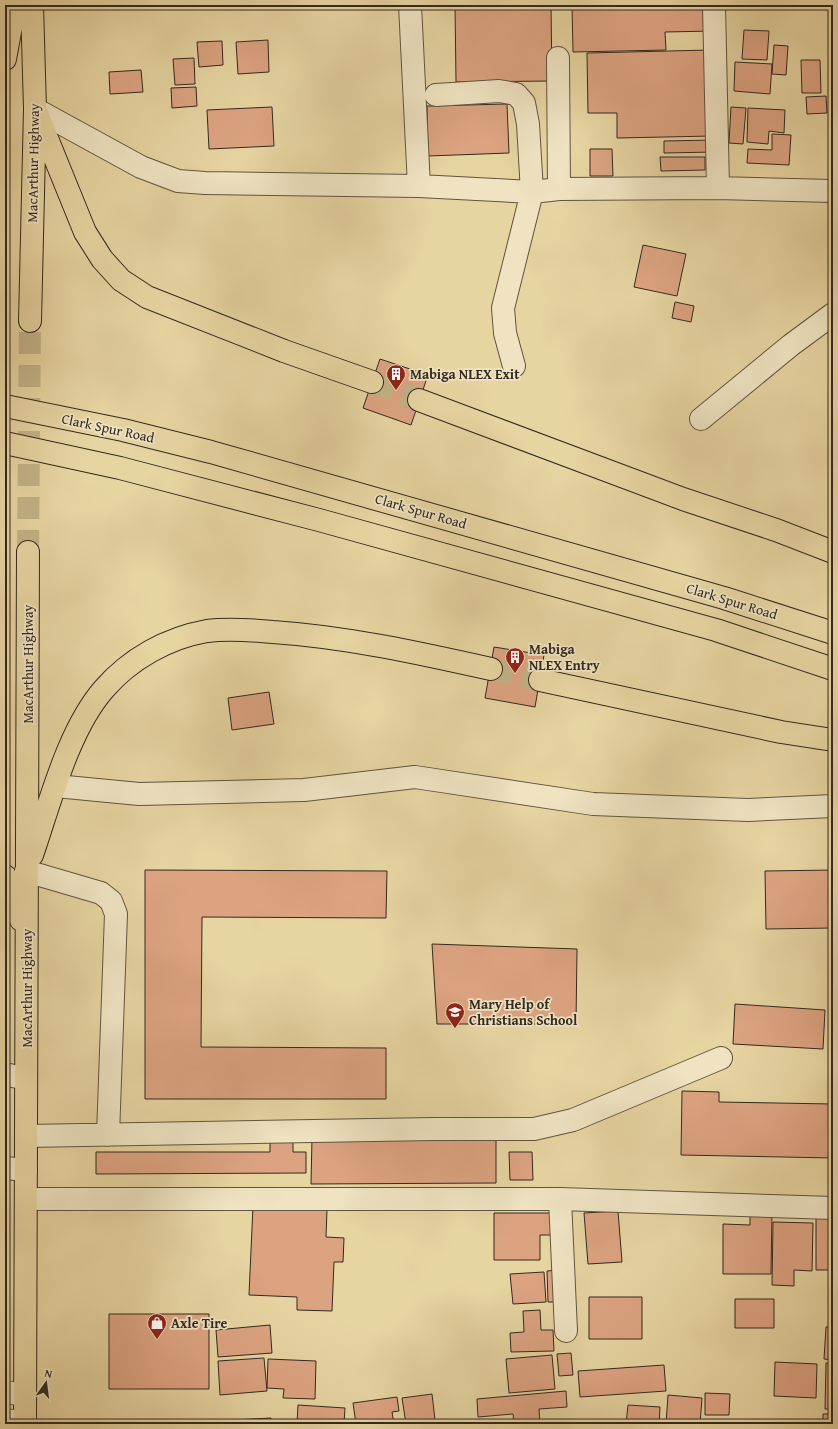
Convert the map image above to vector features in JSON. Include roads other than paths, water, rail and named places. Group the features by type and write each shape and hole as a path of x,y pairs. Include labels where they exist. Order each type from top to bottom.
{"highway":[{"path":"5,59 15,5"},
{"name":"MacArthur Highway","path":"30,321 35,109 32,5"},
{"path":"35,109 85,232 102,259 121,280 147,297 284,351 372,382"},
{"path":"419,400 684,499 776,530 833,552"},
{"name":"Clark Spur Road","path":"5,406 123,430 210,452 724,598 833,633"},
{"path":"5,443 120,468 320,520 716,630 833,669"},
{"name":"MacArthur Highway","path":"18,1422 15,1393 26,1200 15,1169 26,1136 28,552"},
{"path":"26,871 68,752 83,721 103,690 124,669 149,651 179,638 208,631 242,630 298,633 364,643 490,669"},
{"path":"540,680 781,732 833,740"},
{"path":"5,876 27,938"}],"street":[{"path":"410,5 419,186"},
{"path":"714,5 718,188"},
{"path":"558,58 559,189"},
{"path":"436,95 499,91 516,94 524,103 528,124 532,192 503,308 505,333 514,366"},
{"path":"35,109 141,167 178,181 204,183 419,186 532,192 559,189 718,188 833,191"},
{"path":"701,419 791,345 833,314"},
{"path":"56,786 139,794 304,790 415,777 593,804 748,810 833,806"},
{"path":"26,871 101,893 111,901 116,914 108,1135"},
{"path":"26,1136 434,1129 534,1129 573,1120 721,1058"},
{"path":"5,1074 26,1079"},
{"path":"560,1199 566,1331"},
{"path":"26,1200 560,1199 833,1208"}],"tunnel":[{"path":"28,552 30,321"},
{"path":"372,382 419,400"},
{"path":"491,669 540,680"}],"place":[{"name":"Mabiga NLEX Exit","path":"396,391"},
{"name":"Mabiga NLEX Entry","path":"515,674"},
{"name":"Mary Help of Christians School","path":"455,1029"},
{"name":"Axle Tire","path":"157,1340"}]}
